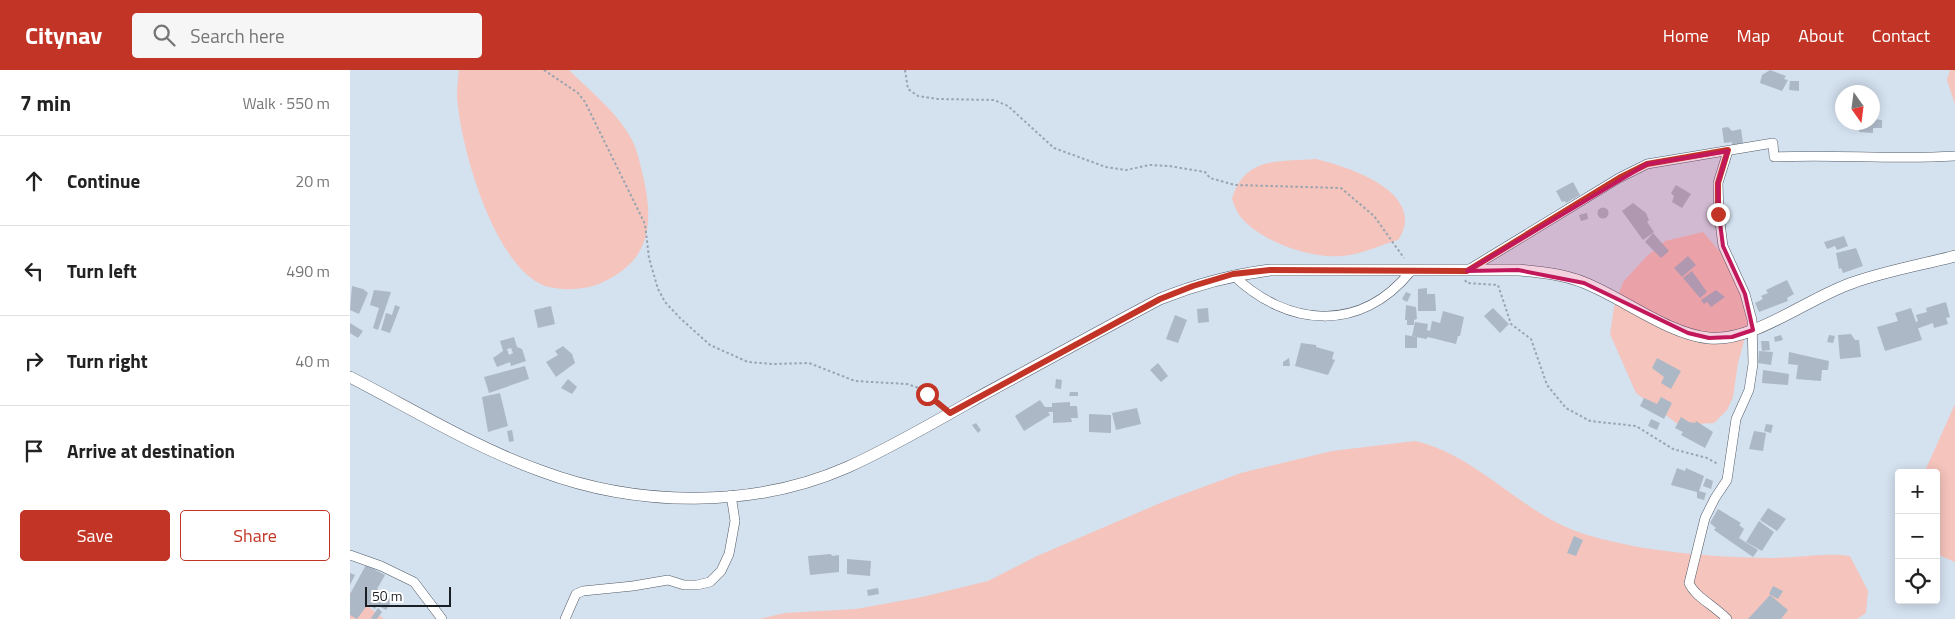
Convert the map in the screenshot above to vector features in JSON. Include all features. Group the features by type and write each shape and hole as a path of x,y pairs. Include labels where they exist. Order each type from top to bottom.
{"street":[{"path":"1464,271 1647,164 1773,143 1774,157 1816,155 1886,158 1955,156"},
{"path":"1727,619 1715,606 1693,592 1688,582 1705,518 1727,480 1736,419 1749,390 1753,330 1745,294 1723,246 1718,214 1718,183 1728,150"},
{"path":"350,377 487,447 548,474 590,487 632,495 672,498 731,495 768,490 847,467 1160,299 1193,286 1233,274 1270,270 1518,270 1551,273 1576,280 1688,333 1709,338 1732,337 1753,330 1852,283 1955,256"},
{"path":"1233,274 1249,290 1280,308 1310,316 1336,316 1359,311 1375,303 1400,284 1410,271"},
{"path":"565,619 576,594 583,591 668,580 684,585 710,582 721,571 729,554 735,521 731,495"},
{"path":"350,555 381,566 414,582 442,619"}],"path":[{"path":"544,70 578,93 585,102 645,224 649,258 658,288 665,302 710,345 748,362 773,364 810,363 855,381 907,384 927,394 950,413"},
{"path":"905,70 908,89 918,96 938,99 994,100 1008,106 1054,148 1106,167 1126,170 1150,165 1169,166 1205,172 1210,178 1235,185 1341,188 1374,216 1404,258 1410,271"},
{"path":"1464,271 1466,283 1498,284 1512,324 1531,339 1546,385 1566,408 1590,421 1636,426 1673,449 1707,458 1729,470"}],"highlighted area":[{"path":"1728,151 1718,183 1719,215 1723,246 1745,294 1753,330 1732,337 1709,338 1688,333 1584,283 1518,270 1467,271 1647,164"}],"shaded area":[{"path":"459,70 569,70 594,94 626,130 638,155 647,197 648,213 644,241 638,253 617,274 595,285 573,289 559,289 545,286 527,274 510,255 483,203 465,144 457,96"},
{"path":"1950,70 1955,70 1955,104 1947,80"},
{"path":"1316,159 1347,168 1365,176 1381,185 1394,196 1403,209 1405,223 1398,240 1349,255 1316,255 1272,240 1249,225 1240,216 1232,199 1245,175 1265,164"},
{"path":"1703,232 1722,254 1749,302 1747,330 1738,363 1733,397 1727,410 1714,423 1679,425 1636,393 1610,334 1614,307 1623,282 1647,256 1665,241"},
{"path":"1955,404 1955,562 1940,555 1940,469 1926,469"},
{"path":"1415,441 1460,459 1542,514 1564,526 1609,541 1701,555 1771,558 1820,555 1850,556 1868,591 1866,613 1857,619 759,619 785,613 856,609 922,597 988,581 1037,556 1165,501 1241,473 1332,451"},
{"path":"350,592 384,619 350,619"}],"building":[{"path":"1770,70 1786,76 1784,79 1788,80 1782,91 1760,83 1762,75"},
{"path":"1790,81 1799,81 1799,91 1789,90"},
{"path":"1880,120 1882,120 1882,128 1880,128"},
{"path":"1728,127 1732,131 1741,129 1743,143 1732,145 1732,142 1724,143 1722,128"},
{"path":"1859,130 1873,130 1873,133 1859,132"},
{"path":"1573,182 1580,195 1566,203 1565,201 1562,202 1556,191"},
{"path":"1676,185 1691,194 1682,208 1672,202 1674,196 1671,193"},
{"path":"1633,203 1646,213 1649,220 1647,222 1654,232 1643,240 1622,211"},
{"path":"1603,207 1609,213 1603,219 1597,213"},
{"path":"1587,213 1588,219 1581,221 1579,215"},
{"path":"1653,233 1669,251 1661,258 1645,242"},
{"path":"1844,236 1848,246 1837,250 1835,246 1827,249 1824,242"},
{"path":"1856,248 1863,266 1843,273 1841,268 1839,269 1836,253"},
{"path":"1688,256 1696,265 1682,277 1674,268"},
{"path":"1692,271 1707,292 1700,298 1683,278"},
{"path":"1787,280 1794,294 1787,298 1788,301 1759,312 1755,303 1763,299 1761,296 1768,293 1766,290"},
{"path":"352,286 363,289 368,293 359,314 350,310"},
{"path":"1427,288 1427,294 1435,294 1436,311 1418,311 1418,289"},
{"path":"374,290 391,292 378,330 373,328 379,308 370,305"},
{"path":"1716,290 1725,297 1711,307 1707,302 1704,304 1701,300"},
{"path":"1406,292 1411,294 1407,302 1402,299"},
{"path":"1946,302 1950,317 1946,318 1948,324 1934,328 1933,323 1918,328 1922,340 1885,351 1877,327 1898,321 1895,313 1911,308 1916,322 1918,321 1916,315 1927,312 1926,308"},
{"path":"395,305 400,307 390,333 381,330 386,313 392,315"},
{"path":"1406,305 1416,307 1417,319 1414,320 1414,325 1407,325 1407,320 1405,320"},
{"path":"551,306 555,324 538,328 534,310"},
{"path":"1208,308 1209,322 1198,323 1197,309"},
{"path":"1493,308 1509,324 1500,333 1484,316"},
{"path":"1443,311 1464,317 1460,336 1458,336 1456,344 1428,337 1426,339 1412,336 1415,322 1428,324 1427,330 1430,331 1432,321 1440,323"},
{"path":"1175,315 1187,320 1178,343 1166,339"},
{"path":"350,323 363,331 358,338 350,333"},
{"path":"1851,334 1855,340 1859,340 1861,357 1840,359 1838,335"},
{"path":"1405,335 1417,337 1417,348 1405,348"},
{"path":"1781,335 1783,340 1775,342 1774,337"},
{"path":"1829,335 1835,336 1833,343 1827,342"},
{"path":"514,337 517,347 522,349 526,361 511,366 510,362 497,367 493,358 503,351 500,341","holes":["511,348 513,353 509,355 507,349"]},
{"path":"1761,341 1769,341 1770,350 1762,351"},
{"path":"1301,343 1316,345 1316,347 1334,352 1332,359 1335,360 1328,375 1295,366"},
{"path":"563,346 572,354 575,363 556,377 546,362 558,355 555,351"},
{"path":"1759,351 1773,352 1771,365 1758,363"},
{"path":"1789,352 1829,361 1828,370 1822,370 1821,381 1796,379 1798,365 1788,364"},
{"path":"1289,358 1290,366 1283,366 1283,362"},
{"path":"1657,358 1681,371 1671,389 1661,383 1664,377 1652,368"},
{"path":"1158,363 1168,376 1161,382 1150,370"},
{"path":"525,366 529,379 489,393 484,377"},
{"path":"1763,370 1789,374 1788,385 1762,383"},
{"path":"568,379 577,387 572,394 561,388"},
{"path":"1056,379 1062,380 1061,389 1055,388"},
{"path":"1070,392 1078,392 1078,396 1069,396"},
{"path":"500,393 508,426 488,432 482,397"},
{"path":"1661,397 1672,403 1664,419 1640,406 1644,398 1657,404"},
{"path":"1040,400 1045,407 1052,407 1052,403 1070,402 1070,406 1077,406 1078,418 1071,418 1072,422 1053,423 1053,412 1048,412 1050,415 1024,431 1015,416"},
{"path":"1137,408 1141,424 1116,430 1112,413"},
{"path":"1089,414 1111,415 1111,433 1089,432"},
{"path":"1681,417 1689,422 1695,423 1696,421 1713,432 1705,448 1681,435 1683,432 1675,428"},
{"path":"1651,419 1660,423 1657,430 1648,426"},
{"path":"976,423 981,430 978,433 972,425"},
{"path":"1766,424 1773,425 1771,433 1764,431"},
{"path":"512,430 514,441 509,442 507,431"},
{"path":"1754,431 1766,433 1763,451 1749,449"},
{"path":"1677,468 1685,471 1686,468 1704,476 1699,491 1706,493 1704,500 1697,498 1697,492 1671,485"},
{"path":"1706,478 1713,481 1711,489 1703,486"},
{"path":"1768,508 1786,519 1777,531 1760,520"},
{"path":"1718,509 1741,523 1739,525 1744,529 1739,538 1758,550 1753,557 1714,530 1716,528 1710,523"},
{"path":"1759,521 1774,532 1762,551 1746,542"},
{"path":"1574,536 1583,540 1576,556 1567,553"},
{"path":"831,554 832,556 839,555 839,572 810,575 808,556"},
{"path":"847,559 871,561 870,576 847,574"},
{"path":"366,565 385,575 377,589 392,600 386,610 377,605 375,609 368,604 357,619 350,615 350,594"},
{"path":"350,573 355,575 350,585"},
{"path":"1773,586 1783,591 1778,599 1769,594"},
{"path":"878,588 879,594 868,596 867,590"},
{"path":"1770,595 1788,610 1781,619 1748,619"},
{"path":"378,608 382,612 377,619 371,618"}],"route":[{"path":"927,394 950,413 1160,299 1193,286 1233,274 1270,270 1467,271 1619,178 1647,164 1728,150 1718,183 1718,214"}]}
